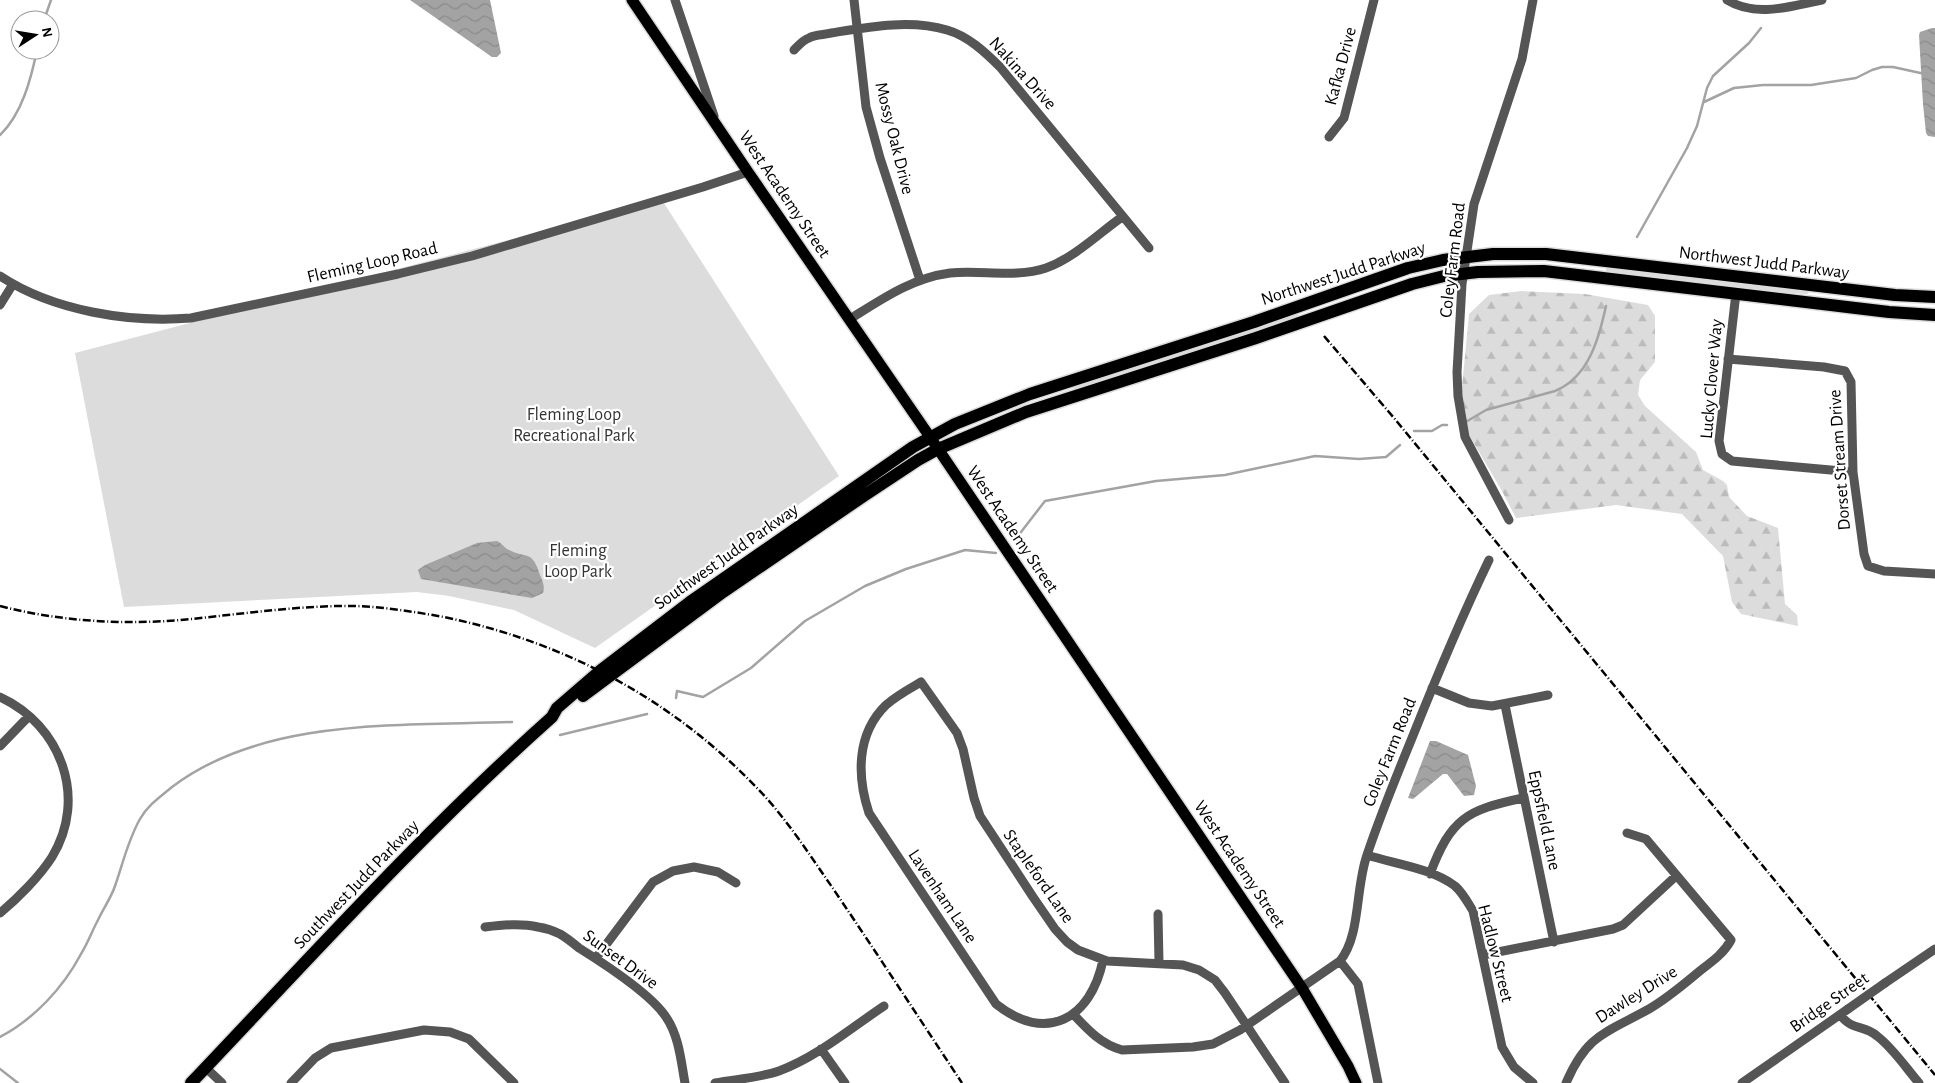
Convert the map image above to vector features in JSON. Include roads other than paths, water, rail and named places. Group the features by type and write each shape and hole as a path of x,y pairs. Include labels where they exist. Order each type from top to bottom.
{"highway":[{"name":"Northwest Judd Parkway","path":"930,436 1030,394 1254,322 1391,272 1425,263 1466,257 1507,253 1546,254 1895,296 1935,298"},
{"name":"Northwest Judd Parkway","path":"938,449 998,423 1054,402 1256,338 1394,289 1463,273 1544,271 1897,313 1935,315"},
{"name":"Southwest Judd Parkway","path":"191,1083 422,840 487,776 552,717 557,708 602,670 690,602 930,436"},
{"name":"Southwest Judd Parkway","path":"552,717 561,714 723,592 872,490 938,449"}],"main road":[{"name":"West Academy Street","path":"632,0 930,436 1302,988 1356,1083"}],"street":[{"path":"675,0 716,123"},
{"name":"Mossy Oak Drive","path":"854,0 866,107 880,158 920,280"},
{"name":"Kafka Drive","path":"1329,137 1344,118 1374,0"},
{"name":"Coley Farm Road","path":"1509,520 1465,437 1461,421 1457,372 1463,273 1474,204 1522,59 1533,0"},
{"path":"1727,0 1745,7 1767,10 1822,0"},
{"name":"Nakina Drive","path":"794,50 809,37 857,29 901,25 926,26 948,30 981,48 1030,102 1149,248"},
{"name":"Fleming Loop Road","path":"0,276 13,284 60,304 95,312 133,318 164,320 191,318 398,274 472,256 748,172"},
{"path":"850,319 897,289 920,280 950,273 1024,272 1061,262 1122,217"},
{"path":"0,305 13,284"},
{"name":"Lucky Clover Way","path":"1736,294 1719,441 1722,454 1732,461 1853,472"},
{"name":"Dorset Stream Drive","path":"1728,359 1824,366 1845,371 1851,382 1853,472 1864,554 1868,566 1884,572 1935,574"},
{"name":"Coley Farm Road","path":"1074,1014 1101,1041 1111,1047 1122,1050 1193,1047 1213,1044 1232,1036 1340,961 1350,947 1354,932 1359,882 1367,855 1457,627 1489,560"},
{"name":"Stapleford Lane","path":"921,682 957,733 963,749 980,816 1055,929 1067,942 1078,950 1103,960 1183,965 1199,970 1215,980 1284,1083"},
{"name":"Lavenham Lane","path":"921,682 886,706 875,720 866,737 860,774 862,793 869,813 996,1004 1010,1015 1029,1023 1059,1021 1074,1014"},
{"path":"1432,688 1480,705 1505,705 1548,695"},
{"path":"0,697 30,716 41,726 51,740 61,760 67,788 68,813 62,836 52,858 0,913"},
{"name":"Eppsfield Lane","path":"1505,705 1554,942"},
{"path":"0,746 30,716"},
{"path":"1430,874 1441,846 1462,821 1486,806 1523,798"},
{"name":"Dawley Drive","path":"1566,1083 1578,1059 1596,1038 1674,992 1727,947 1731,940 1646,839 1627,833"},
{"name":"Hadlow Street","path":"1367,855 1430,874 1456,887 1464,896 1473,912 1502,1047 1514,1067 1533,1083"},
{"path":"596,958 654,882 673,871 694,867 718,872 736,883"},
{"path":"1483,955 1601,932 1623,925 1676,876"},
{"path":"1158,914 1158,963"},
{"name":"Sunset Drive","path":"485,927 506,924 538,926 560,934 596,958 647,997 666,1017 673,1031 685,1083"},
{"name":"Bridge Street","path":"1742,1083 1935,949"},
{"path":"1074,1014 1086,1002 1095,987 1103,960"},
{"path":"1340,961 1358,984 1378,1083"},
{"path":"715,1083 777,1072 821,1049 884,1006"},
{"path":"1840,1015 1852,1027 1866,1030 1876,1035 1919,1083"},
{"path":"291,1083 315,1058 331,1048 424,1030 450,1032 468,1039 514,1083"},
{"path":"821,1049 845,1083"},
{"path":"206,1068 222,1083"}],"water":[{"path":"410,0 490,0 501,53 497,57 492,57"},
{"path":"1935,28 1935,137 1928,136 1926,133 1919,35 1920,32"},
{"path":"497,541 515,553 532,558 543,582 543,593 532,598 421,579 418,570 425,565 477,543"},
{"path":"1430,741 1436,741 1468,755 1476,786 1474,795 1464,796 1447,774 1443,774 1413,799 1408,798"}],"waterway":[{"path":"48,10 51,0"},
{"path":"1637,237 1687,148 1697,126 1707,88 1713,76 1749,43 1761,28"},
{"path":"0,135 8,127 20,107 35,60"},
{"path":"1704,102 1734,88 1763,85 1811,85 1856,78 1882,67 1893,67 1925,74"},
{"path":"1464,423 1486,410 1555,391 1567,385 1591,355 1600,331 1606,306"},
{"path":"1414,431 1432,431 1442,425 1447,425"},
{"path":"1014,541 1045,501 1156,481 1225,475 1315,456 1359,459 1386,457 1400,445"},
{"path":"676,698 677,691 703,697 751,668 805,621 865,586 906,569 965,550 996,553"},
{"path":"560,735 647,714"},
{"path":"0,1037 13,1030 36,1012 66,979 74,967 111,895 132,835 143,814 172,787 209,764 248,748 291,737 335,730 380,726 512,722"},
{"path":"0,1069 18,1083"}],"railway":[{"path":"1324,336 1394,418 1935,1075"},
{"path":"0,606 44,615 113,622 181,620 279,610 365,606 444,617 489,628 532,642 574,659 614,679 653,702 690,728 725,757 758,789 797,836 962,1083"}],"park label":[{"name":"Fleming Loop Recreational Park","path":"574,424"},
{"name":"Fleming Loop Park","path":"578,560"}]}
